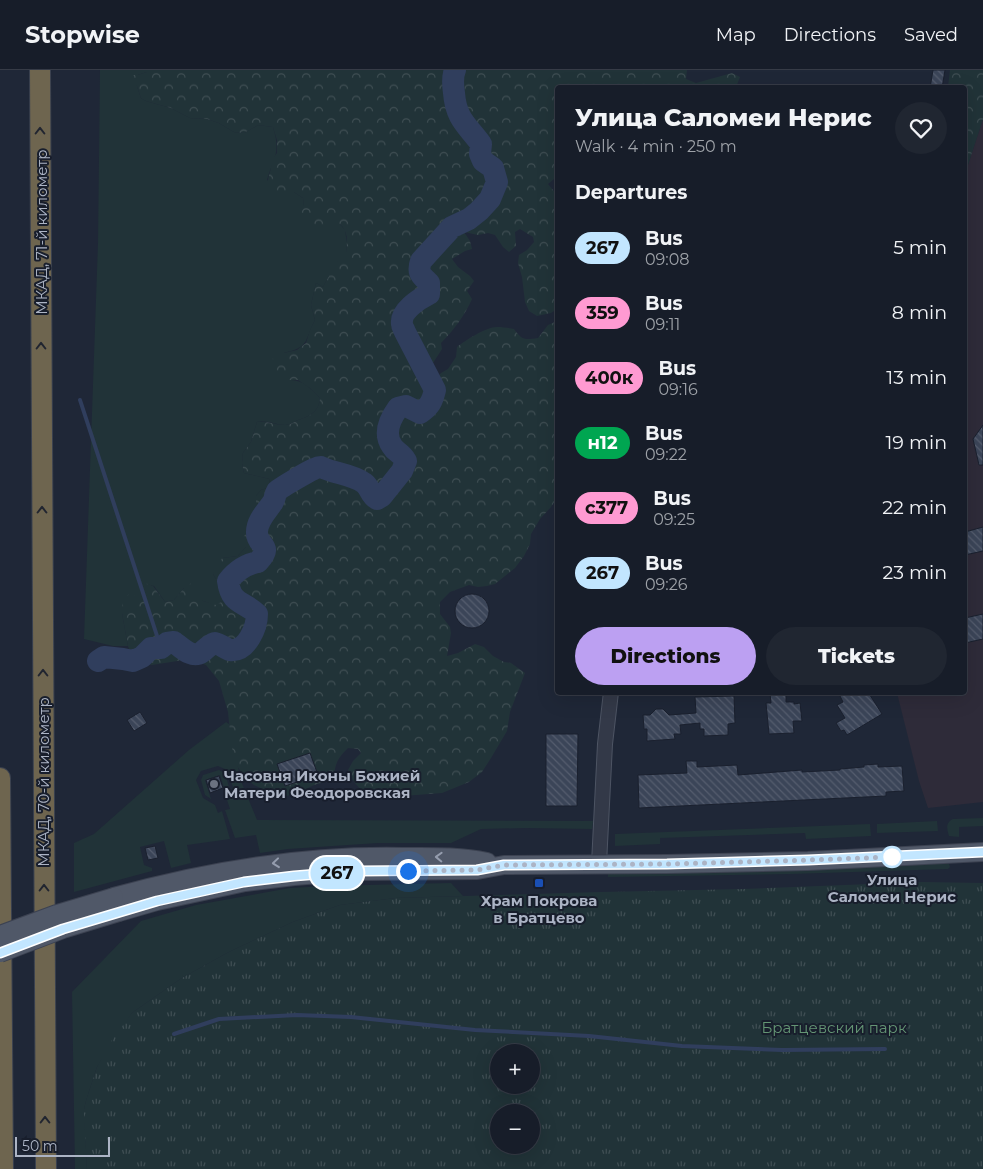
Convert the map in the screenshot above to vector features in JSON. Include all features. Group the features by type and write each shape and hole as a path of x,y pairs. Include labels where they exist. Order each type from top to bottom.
{"highway":[{"name":"МКАД, 71-й километр","path":"40,70 41,395"},
{"name":"МКАД, 70-й километр","path":"41,395 46,1169"},
{"path":"0,778 2,1169"}],"main road":[{"path":"0,953 63,929 160,884 241,868 332,858 440,857 504,865 817,860 983,852"},
{"path":"0,935 57,914 116,904"}],"street":[{"path":"599,864 605,744 611,695"}],"shaded area":[{"path":"983,119 983,802 928,808 919,781 898,695 967,695 967,168"}],"green space":[{"path":"100,70 147,70 147,72 138,75 131,75 141,98 171,108 190,118 207,119 219,123 234,132 244,133 258,125 273,127 276,149 267,180 294,192 303,198 304,206 340,224 345,230 347,243 346,253 337,262 323,287 316,283 311,305 315,320 305,342 298,348 284,353 288,380 298,381 309,387 320,398 318,407 309,415 288,425 257,422 251,442 243,453 244,473 270,479 268,488 261,490 256,496 256,529 249,531 246,547 238,556 223,558 213,574 223,590 223,601 216,606 203,601 184,588 174,600 165,602 154,586 145,584 145,600 122,613 128,646 113,646 84,639 98,243"},
{"path":"147,70 687,70 686,79 696,83 732,73 740,77 737,85 555,85 555,180 548,184 555,192 555,310 551,313 537,316 529,311 525,302 518,263 519,255 534,242 533,237 520,229 515,232 516,246 509,252 495,235 488,233 478,235 464,232 470,241 472,249 452,259 474,281 467,291 472,299 459,322 441,343 442,349 424,377 424,394 441,373 448,369 456,357 457,347 476,334 487,329 499,327 514,329 524,338 538,338 548,325 555,322 555,501 540,519 531,534 530,544 515,568 495,584 478,587 469,585 450,592 440,602 440,614 450,627 451,633 447,656 458,653 475,644 484,647 493,656 504,662 511,663 525,673 510,712 507,731 482,772 469,782 442,793 372,797 363,792 354,782 348,770 361,753 358,749 348,748 338,761 334,777 328,781 286,796 273,794 254,785 245,778 234,761 228,712 219,681 206,665 190,659 152,665 141,664 132,657 122,613 123,600 129,594 145,599 145,583 153,586 165,602 174,600 184,588 193,582 203,601 216,605 223,601 223,590 213,574 215,563 223,558 238,556 246,547 243,537 249,531 256,528 256,496 261,490 268,488 270,479 244,473 243,453 251,442 257,422 286,425 315,411 319,403 320,398 310,388 298,380 288,380 271,369 273,358 297,350 306,343 315,320 311,305 316,283 323,287 329,276 325,266 331,261 337,262 340,251 346,253 347,241 345,231 340,224 324,228 311,223 300,215 304,206 303,198 294,192 281,198 272,194 268,188 272,162 277,153 277,140 273,127 258,125 244,133 234,132 219,123 207,119 190,118 171,108 146,101 141,98 137,86 131,82 130,75 147,72"},
{"path":"950,70 983,70 983,119 967,168 967,85 948,85"},
{"path":"226,722 229,724 241,781 257,820 593,821 592,829 481,829 451,843 378,843 288,849 260,853 256,835 235,838 225,810 230,809 227,800 233,787 227,770 218,766 201,771 196,780 203,798 215,805 218,813 222,811 230,839 187,845 191,863 171,868 164,841 140,847 144,865 152,868 152,871 74,892 74,843 94,834 189,750"},
{"path":"219,770 225,773 229,787 226,794 220,775 205,780 211,799 205,795 201,780 203,775"},
{"path":"983,818 983,826 959,827 959,837 949,836 948,824 953,819"},
{"path":"937,821 938,831 877,833 877,824"},
{"path":"870,824 871,836 806,839 805,833 660,838 660,844 615,846 615,834"},
{"path":"949,864 950,867 948,869 790,874 608,877 608,873"},
{"name":"Братцевский парк","path":"922,882 983,883 983,1169 87,1169 84,1110 97,1067 112,1040 132,1013 182,978 229,952 293,922 340,905 396,898"},
{"path":"451,883 463,896 396,898 340,905 293,922 229,952 182,978 132,1013 97,1067 84,1110 87,1169 75,1169 72,992 141,921 196,905 290,888"}],"building":[{"path":"933,70 945,70 942,85 930,85"},
{"path":"983,425 983,465 979,465 973,439"},
{"path":"983,527 983,551 967,555 967,531"},
{"path":"472,594 484,599 489,611 484,623 472,628 460,623 455,611 460,599"},
{"path":"983,614 983,639 967,643 967,618"},
{"path":"770,695 786,695 786,702 800,703 802,721 793,721 794,733 769,734 766,703 771,703"},
{"path":"840,695 870,695 882,714 847,735 844,730 841,731 836,723 845,718 837,705 843,702"},
{"path":"734,696 735,723 728,724 728,735 704,736 704,729 700,729 700,723 680,725 681,734 674,734 675,739 647,741 647,729 644,729 643,715 650,715 656,709 663,709 669,715 696,713 695,697"},
{"path":"140,712 147,723 134,731 127,720"},
{"path":"546,734 578,734 577,806 546,806"},
{"path":"310,753 318,775 285,786 277,764"},
{"path":"686,761 697,761 697,767 737,765 738,775 802,770 802,772 840,770 878,764 878,767 902,766 904,791 886,792 886,796 639,808 638,775 687,773"},
{"name":"Часовня Иконы Божией Матери Феодоровская","path":"219,776 223,788 210,793 206,780"},
{"path":"155,846 158,858 148,860 145,848"}],"waterway":[{"path":"98,661 104,657 133,661 142,657 151,648 161,648 167,643 174,642 187,652 195,654 202,652 215,643 230,650 236,650 241,647 253,632 257,614 235,599 228,581 242,568 258,562 263,556 265,549 257,537 257,528 260,520 274,501 277,491 316,468 321,467 359,480 366,485 377,499 382,496 402,471 406,461 389,441 390,421 398,408 406,406 420,413 430,403 435,390 402,325 402,319 407,310 429,294 429,283 420,271 421,261 452,227 469,219 479,211 490,199 497,182 493,168 483,161 480,154 481,144 463,121 457,109 453,84 455,70"},
{"path":"80,400 161,648"},
{"path":"174,1034 219,1019 297,1015 351,1017 475,1030 589,1036 682,1046 782,1050 885,1049"}],"bus line":[{"name":"267","path":"0,953 63,929 157,901 244,882 294,876 356,871 477,870 504,865 667,864 872,858 983,852"}],"place":[{"name":"Часовня Иконы Божией Матери Феодоровская","path":"214,784"},
{"name":"Улица Саломеи Нерис","path":"892,857"},
{"name":"Храм Покрова в Братцево","path":"539,883"}],"route":[{"path":"408,871 477,870 504,865 667,864 892,857"}]}
